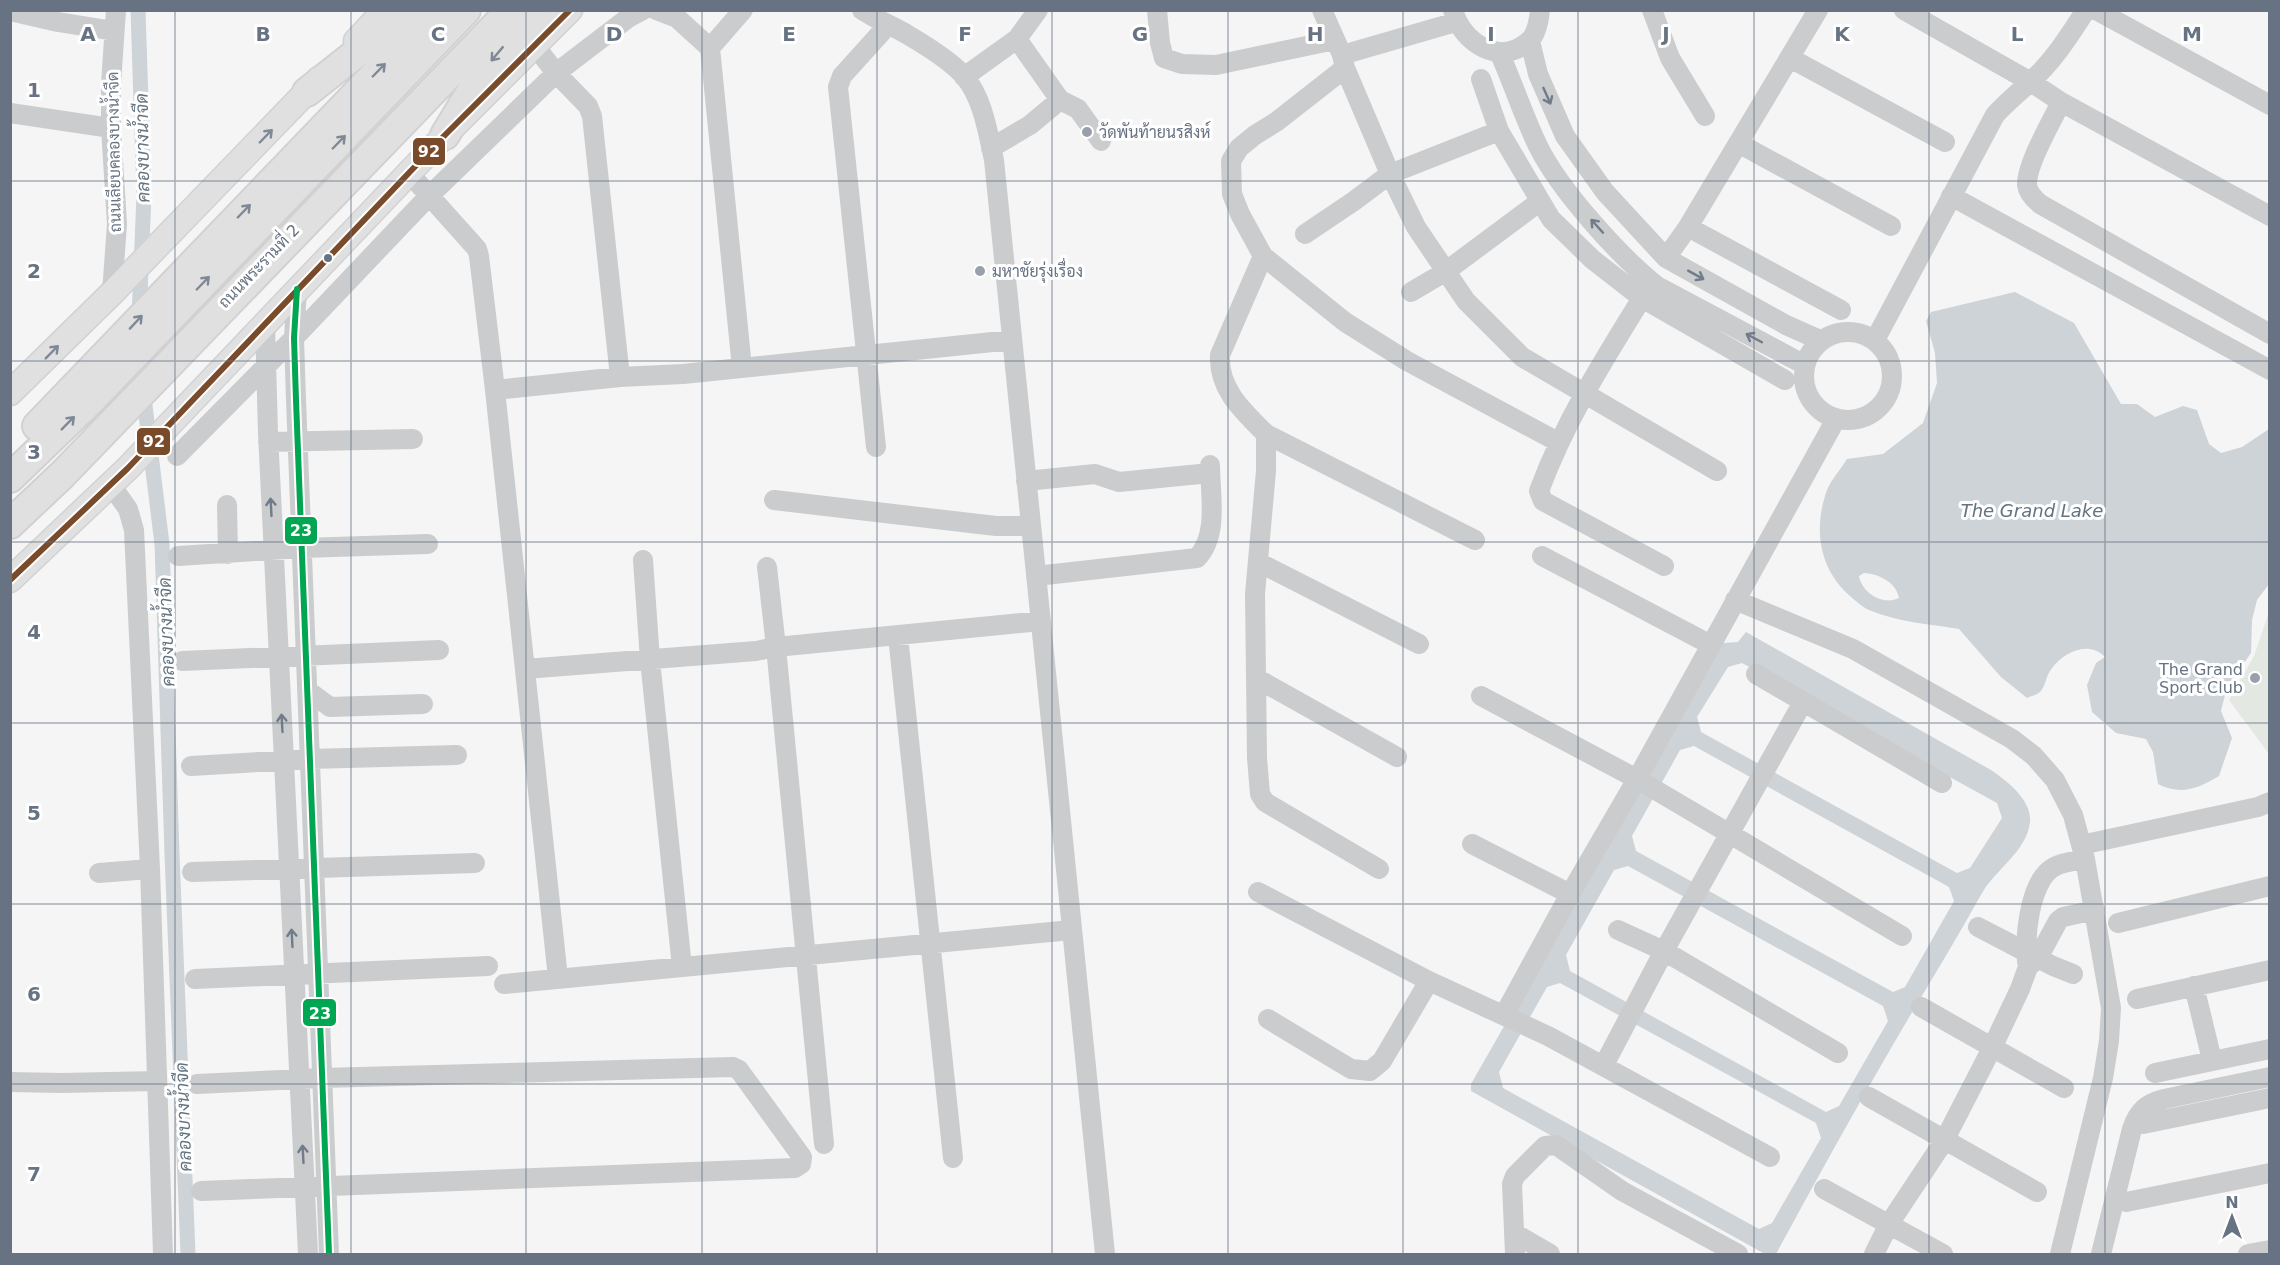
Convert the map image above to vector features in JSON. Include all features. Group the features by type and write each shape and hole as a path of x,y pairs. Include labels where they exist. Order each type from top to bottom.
{"highway":[{"path":"307,92 411,10"},
{"path":"10,453 437,10"},
{"path":"10,478 98,392 466,10"},
{"name":"ถนนพระรามที่ 2","path":"10,517 43,489 127,403 503,10"},
{"path":"10,524 62,475 511,10"},
{"path":"445,135 494,58 536,10"}],"main road":[{"path":"10,393 118,287 385,10"},
{"path":"17,573 128,468 445,135 570,10"}],"street":[{"name":"ถนนเลียบคลองบางน้ำจืด","path":"116,10 111,84 111,128 118,287"},
{"path":"177,456 294,338 429,196 556,73 628,18 643,10"},
{"path":"656,10 677,18 710,48 742,368"},
{"path":"710,48 743,10"},
{"path":"862,10 923,45 964,76 975,95 987,127 1012,340 1105,1254"},
{"path":"964,76 1017,39 1038,10"},
{"path":"1157,10 1164,58 1182,64 1216,65 1341,55 1455,16 1466,37 1481,48 1499,52 1515,49 1530,41 1538,24 1540,10"},
{"path":"1322,10 1390,174 1416,227 1466,301 1522,357 1717,471"},
{"path":"1652,10 1670,58 1705,117"},
{"path":"1666,258 1688,227 1818,10"},
{"path":"1904,10 2031,82 2061,102 2270,216"},
{"path":"1875,340 1995,115 2010,98 2031,82 2060,49 2086,10"},
{"path":"2096,10 2270,105"},
{"path":"10,11 114,31"},
{"path":"876,447 838,87 842,76 888,26"},
{"path":"1017,39 1060,100 1078,109 1101,141"},
{"path":"1530,41 1538,74 1565,136 1605,192 1666,258 1786,326 1822,341"},
{"path":"535,46 556,73 588,106 592,116 620,376"},
{"path":"1499,52 1538,146 1559,180 1594,223 1644,276 1657,286 1805,365"},
{"path":"1341,55 1275,122 1239,148 1231,161 1232,194 1263,256 1345,322 1407,361 1558,442"},
{"path":"1790,58 1945,142"},
{"path":"1481,79 1499,131 1551,219 1592,259 1642,298 1785,380"},
{"path":"991,148 1030,125 1060,100"},
{"path":"2061,102 2032,162 2027,186 2031,196 2040,204 2270,334"},
{"path":"10,113 111,128"},
{"path":"1305,234 1390,174 1499,131"},
{"path":"1738,143 1891,226"},
{"path":"409,173 477,249 479,256 558,978"},
{"path":"1951,196 2270,370"},
{"path":"1411,292 1445,272 1539,202"},
{"path":"1688,227 1841,310"},
{"path":"1263,256 1220,355 1219,368 1222,381 1241,409 1266,434 1475,540"},
{"path":"297,289 294,338 297,440 329,1254"},
{"path":"1642,298 1582,394 1558,442 1539,495 1543,501 1664,566"},
{"path":"265,324 266,402 308,1254"},
{"path":"1850,332 1875,340 1886,353 1892,367 1893,381 1889,395 1881,407 1869,416 1856,420 1836,419 1816,407 1808,394 1804,380 1805,365 1811,352 1822,341 1835,334 1850,332"},
{"path":"495,390 620,376 683,374 1012,340"},
{"path":"266,402 296,400"},
{"path":"1505,1016 1570,894 1639,780 1735,600 1836,419"},
{"path":"1266,434 1266,471 1255,594 1257,758 1260,794 1265,802 1379,869"},
{"path":"268,442 413,439"},
{"path":"1026,481 1095,474 1119,482 1210,469 1211,519 1204,550 1197,558 1036,576"},
{"path":"111,485 128,509 134,530 150,869 163,1254"},
{"path":"774,500 996,526 1031,526"},
{"path":"227,505 228,554"},
{"path":"178,556 302,548 428,544"},
{"path":"1542,556 1711,645"},
{"path":"643,560 650,660 682,967"},
{"path":"1258,562 1419,644"},
{"path":"767,567 824,1144"},
{"path":"1735,600 1853,649 2012,739 2034,756 2055,780 2073,815 2095,910 2111,1008 2103,1078 2060,1254"},
{"path":"525,669 756,651 776,647 1041,621"},
{"path":"898,636 953,1158"},
{"path":"182,661 439,650"},
{"path":"1756,674 1942,783"},
{"path":"1256,678 1397,757"},
{"path":"307,690 330,707 423,704"},
{"path":"1481,696 1639,780 1902,936"},
{"path":"1604,1065 1664,951 1803,702"},
{"path":"191,766 310,759 457,755"},
{"path":"1874,1254 1889,1224 1944,1141 2020,989 2030,959 2032,905 2041,880 2054,867 2083,852 2270,802"},
{"path":"1472,844 1570,894"},
{"path":"192,872 475,863"},
{"path":"99,873 150,869"},
{"path":"2118,923 2270,886"},
{"path":"1257,892 1429,981 1548,1036 1770,1156"},
{"path":"2030,959 2063,917 2095,910"},
{"path":"1978,927 2030,959 2073,974"},
{"path":"504,984 1072,930"},
{"path":"1618,930 1664,951 1838,1053"},
{"path":"195,979 488,966"},
{"path":"2137,999 2270,970"},
{"path":"1268,1019 1351,1069 1370,1071 1382,1061 1429,981"},
{"path":"2194,986 2212,1060"},
{"path":"1922,1007 2064,1088"},
{"path":"2155,1073 2270,1049"},
{"path":"197,1084 322,1078 733,1067 738,1070 802,1157 801,1164 795,1168 201,1191"},
{"path":"2101,1254 2132,1129 2142,1109 2150,1103 2164,1099 2270,1077"},
{"path":"10,1082 157,1081"},
{"path":"1869,1097 2037,1192"},
{"path":"2143,1124 2268,1105"},
{"path":"1515,1254 1512,1184 1515,1176 1549,1144 1556,1145 1622,1191 1738,1254"},
{"path":"2126,1202 2270,1173"},
{"path":"1824,1189 1943,1254"},
{"path":"1514,1233 1550,1254"},
{"path":"2248,1254 2270,1250"}],"shaded area":[{"name":"The Grand Sport Club","path":"2269,612 2270,754 2229,700 2254,656"}],"water":[{"name":"The Grand Lake","path":"2015,292 2074,323 2121,404 2137,404 2155,417 2183,406 2197,410 2209,444 2221,453 2242,447 2269,429 2269,584 2257,600 2252,620 2251,653 2227,687 2221,711 2232,738 2219,776 2190,789 2166,788 2158,784 2153,752 2146,739 2116,733 2092,712 2087,685 2096,663 2105,657 2098,652 2091,649 2076,650 2062,658 2050,671 2040,692 2027,698 2001,677 1959,629 1902,620 1869,610 1850,596 1831,574 1825,561 1820,534 1820,519 1827,490 1847,459 1883,454 1923,423 1937,383 1935,353 1926,321 1931,312","holes":["1864,573 1891,583 1899,598 1886,600 1869,593 1859,576"]},
{"path":"1746,632 1991,770 2017,792 2030,814 2028,832 2023,842 1982,893 1905,1024 1776,1254 1765,1254 1471,1091 1471,1084 1723,643 1738,642","holes":["1742,663 1997,803 2002,818 1970,868 1957,873 1701,732 1697,717 1728,667","1694,746 1949,887 1954,901 1905,987 1893,992 1636,851 1632,836 1680,750","1628,866 1883,1006 1888,1021 1839,1106 1826,1112 1570,971 1566,955 1614,870","1560,983 1816,1123 1821,1138 1772,1223 1759,1229 1503,1088 1499,1072 1547,987"]}],"waterway":[{"name":"คลองบางน้ำจืด","path":"138,10 144,194 139,319"},
{"name":"คลองบางน้ำจืด","path":"138,349 162,544 188,1254"}],"transit line":[{"name":"92","path":"10,580 128,468 445,135 570,10"},
{"name":"23","path":"297,289 294,338 296,400 329,1254"}],"place":[{"name":"วัดพันท้ายนรสิงห์","path":"1087,132"},
{"name":"มหาชัยรุ่งเรื่อง","path":"980,271"},
{"name":"The Grand Sport Club","path":"2255,678"}]}
